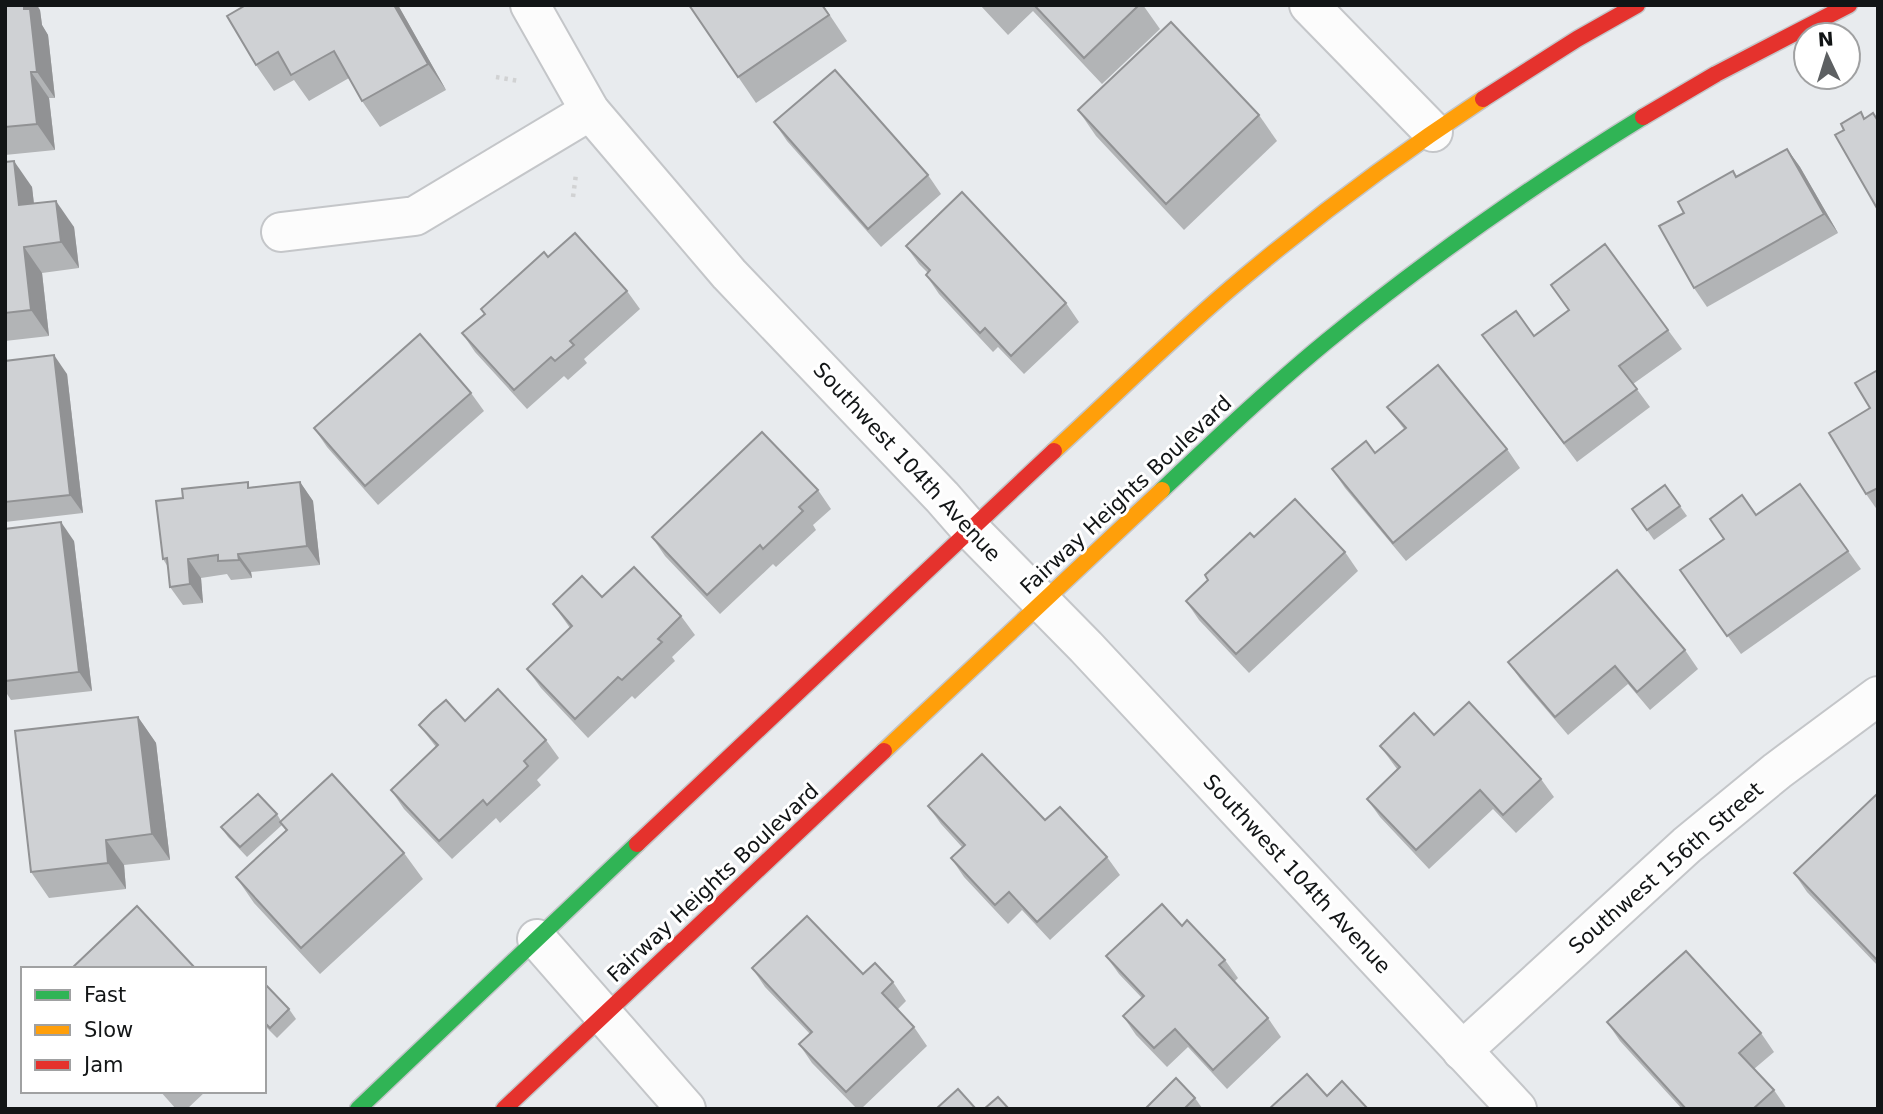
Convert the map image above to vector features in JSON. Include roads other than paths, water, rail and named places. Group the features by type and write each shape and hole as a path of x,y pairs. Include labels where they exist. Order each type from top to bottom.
{"street":[{"name":"Southwest 104th Avenue","path":"530,5 590,111 729,274 1086,647 1517,1109"},
{"path":"1309,5 1433,132"},
{"path":"358,1109 971,529 1230,289 1334,204 1433,132 1577,39 1637,5"},
{"name":"Fairway Heights Boulevard","path":"504,1109 1273,387 1342,328 1420,268 1559,169 1657,108 1809,24 1849,5"},
{"path":"281,232 415,216 590,111"},
{"name":"Southwest 156th Street","path":"1462,1051 1687,845 1777,771 1878,696"},
{"path":"537,939 686,1109"}]}
